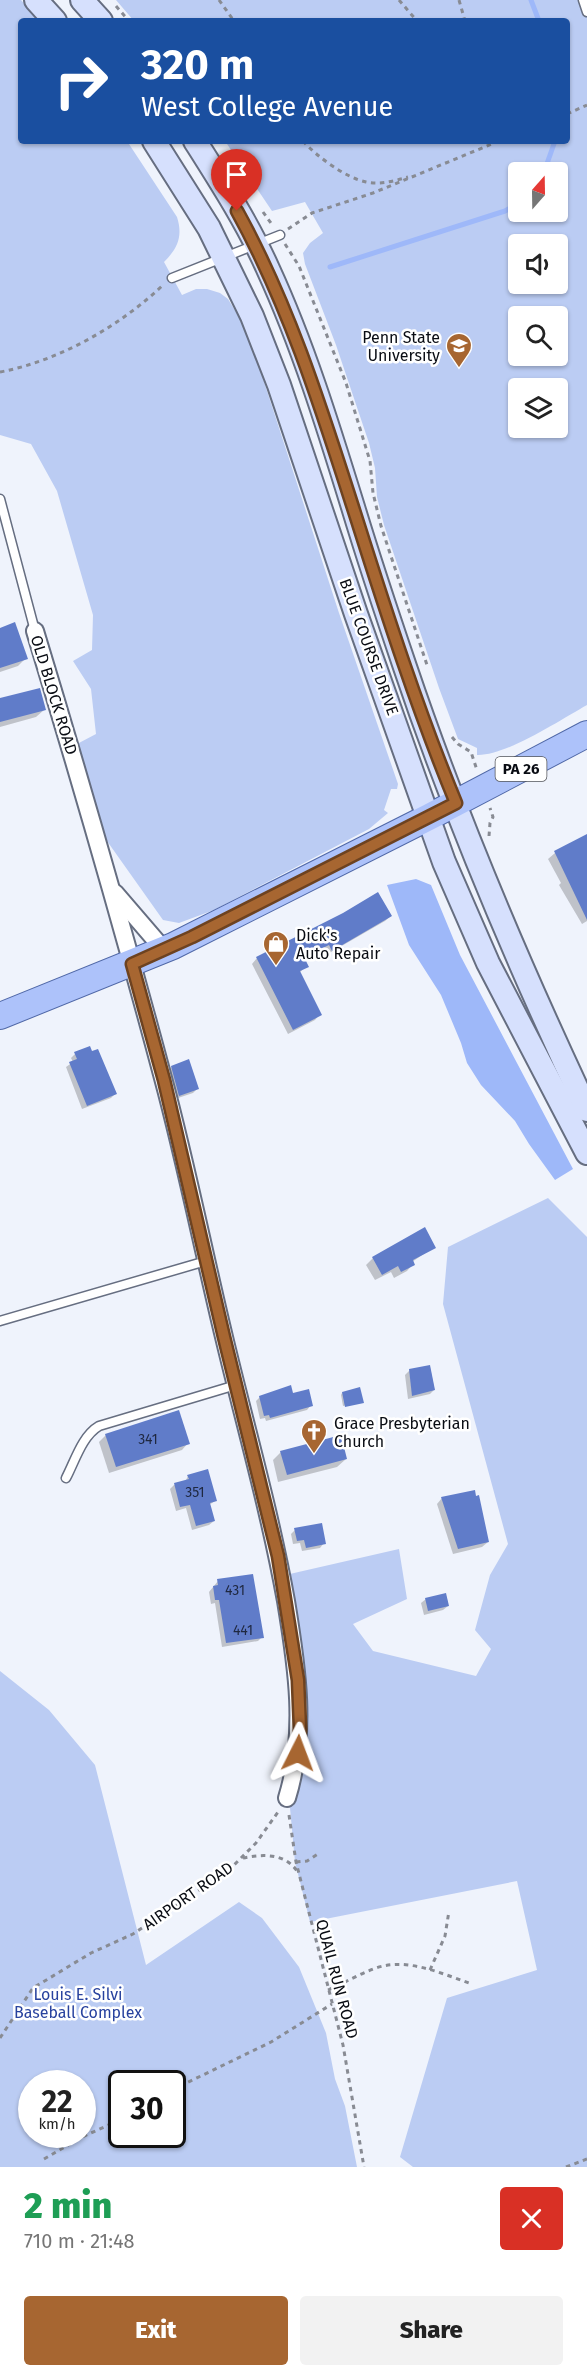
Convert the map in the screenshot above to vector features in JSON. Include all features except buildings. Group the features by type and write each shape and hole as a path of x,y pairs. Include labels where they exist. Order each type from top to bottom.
{"main road":[{"path":"36,0 52,18"},
{"path":"82,0 98,18"},
{"name":"BLUE COURSE DRIVE","path":"156,144 209,228 252,316 279,386 356,614 444,862 488,963 587,1153"},
{"name":"BLUE COURSE DRIVE","path":"197,144 223,185 268,268 300,345 406,668 456,803 514,946 585,1098"},
{"name":"PA 26","path":"0,1016 164,950 429,817 587,734"}],"street":[{"name":"OLD BLOCK ROAD","path":"34,631 113,890 132,964"},
{"name":"OLD BLOCK ROAD","path":"113,890 164,950"},
{"path":"132,964 164,1080 278,1556 298,1680 300,1729 298,1753 287,1798"}],"lane":[{"path":"583,0 587,12"},
{"path":"172,278 255,243 280,235"},
{"name":"OLD BLOCK ROAD","path":"0,499 34,631"},
{"path":"0,1321 206,1261"},
{"path":"66,1479 86,1439 91,1431 99,1426 236,1385"}],"path":[{"path":"110,0 126,18"},
{"path":"219,0 232,18"},
{"path":"399,0 414,18"},
{"path":"459,0 464,18"},
{"path":"570,113 587,105"},
{"path":"306,144 327,163 364,182 386,183 421,174"},
{"path":"280,235 312,213 373,193 492,144"},
{"path":"0,372 70,349 94,336 148,299 172,278"},
{"name":"AIRPORT ROAD","path":"0,2038 33,1988 91,1953 133,1934 210,1883 241,1858 273,1821 287,1798"},
{"name":"QUAIL RUN ROAD","path":"287,1798 298,1874 343,2045 364,2167"},
{"path":"296,1862 307,1861 318,1854"},
{"path":"241,1858 275,1857 292,1864 298,1874"},
{"path":"430,1970 445,1936 449,1911"},
{"path":"328,1990 377,1967 409,1965 472,1984"},
{"path":"186,2083 271,2042 332,2004"},
{"path":"44,2159 108,2125"},
{"path":"566,2167 587,2159"}],"green space":[{"path":"0,0 21,0 37,18 18,18 18,144 129,144 177,217 178,241 173,252 164,262 182,295 196,289 207,289 220,293 228,299 238,315 258,363 339,613 398,784 397,789 391,789 384,810 388,813 369,829 214,910 179,923 163,920 107,841 77,744 96,734 91,689 73,661 92,650 93,615 57,491 31,444 0,435"},
{"name":"Penn State University","path":"116,0 587,0 587,705 533,736 503,750 477,755 477,748 458,739 439,688 384,525 377,497 375,468 369,443 336,345 305,264 303,253 310,243 323,233 305,202 272,211 227,144 570,144 570,18 131,18"},
{"path":"548,1198 587,1237 587,2167 413,2167 400,2157 447,1998 537,1970 517,1881 310,1922 295,1862 289,1797 298,1753 281,1576 399,1549 407,1599 353,1624 373,1651 476,1676 491,1649 475,1630 490,1575 508,1544 443,1304 448,1247"},
{"name":"Louis E. Silvi Baseball Complex","path":"0,1671 49,1710 95,1765 146,1965 239,1902 262,1918 299,1967 326,2033 335,2079 345,2106 357,2167 0,2167"}],"water":[{"path":"416,879 431,885 460,955 573,1169 555,1180 515,1121 481,1085 467,1063 441,995 409,945 387,885"}],"waterway":[{"path":"531,0 538,18"},
{"path":"548,162 554,144"},
{"path":"330,267 508,209"}],"place":[{"name":"Penn State University","path":"459,369"},
{"name":"Dick's Auto Repair","path":"276,967"},
{"name":"Grace Presbyterian Church","path":"314,1455"}],"route":[{"path":"237,211 268,268 300,345 406,668 456,803 192,937 132,964 164,1080 278,1556 298,1680 300,1729 298,1753"}]}
